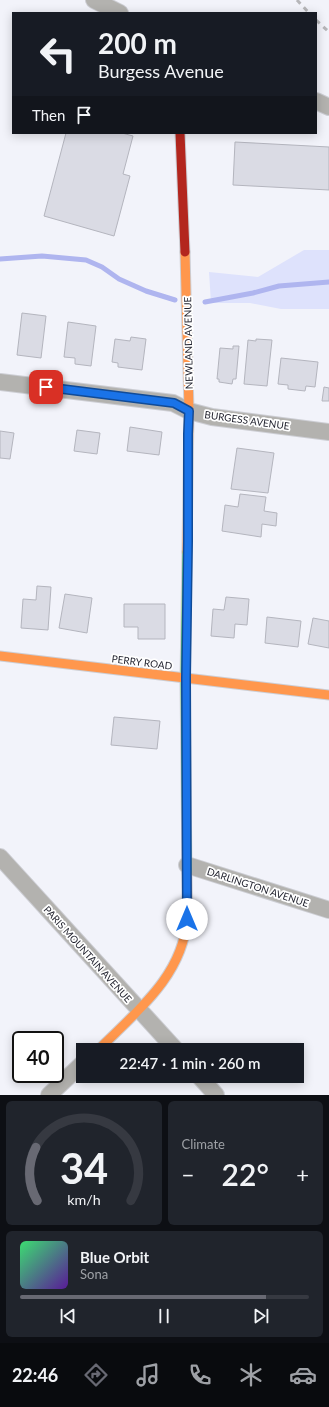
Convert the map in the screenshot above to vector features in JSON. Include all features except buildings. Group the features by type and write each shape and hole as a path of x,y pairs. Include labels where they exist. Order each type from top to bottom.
{"street":[{"path":"94,0 118,12"},
{"path":"317,102 329,107"},
{"name":"NEWLAND AVENUE","path":"105,1043 139,1010 166,980 181,950 187,919 186,678 189,411 187,298 180,134"},
{"name":"BURGESS AVENUE","path":"0,382 174,403 189,411 212,417 329,432"},
{"name":"PERRY ROAD","path":"0,656 329,694"},
{"name":"PARIS MOUNTAIN AVENUE","path":"0,857 170,1043"},
{"name":"DARLINGTON AVENUE","path":"187,865 329,910"},
{"path":"49,1095 76,1070"},
{"path":"205,1083 216,1095"}],"shaded area":[{"path":"304,250 329,250 329,309 281,309 250,303 211,303 209,272 258,277"}],"waterway":[{"path":"0,259 42,256 86,260 102,267 119,279 146,291 175,300"},
{"path":"205,302 253,293 279,286 329,282"}],"railway":[{"path":"297,0 308,12"},
{"path":"317,21 329,32"}],"traffic: fast":[{"path":"187,552 185,678 187,873"}],"traffic: slow":[{"path":"185,252 189,411 187,552"},
{"path":"0,656 329,695"},
{"path":"105,1043 155,992 177,958 184,939 187,919 187,873"}],"traffic: jam":[{"path":"180,134 185,252"}],"route":[{"path":"46,387 174,403 189,411 186,678 187,919"}]}
